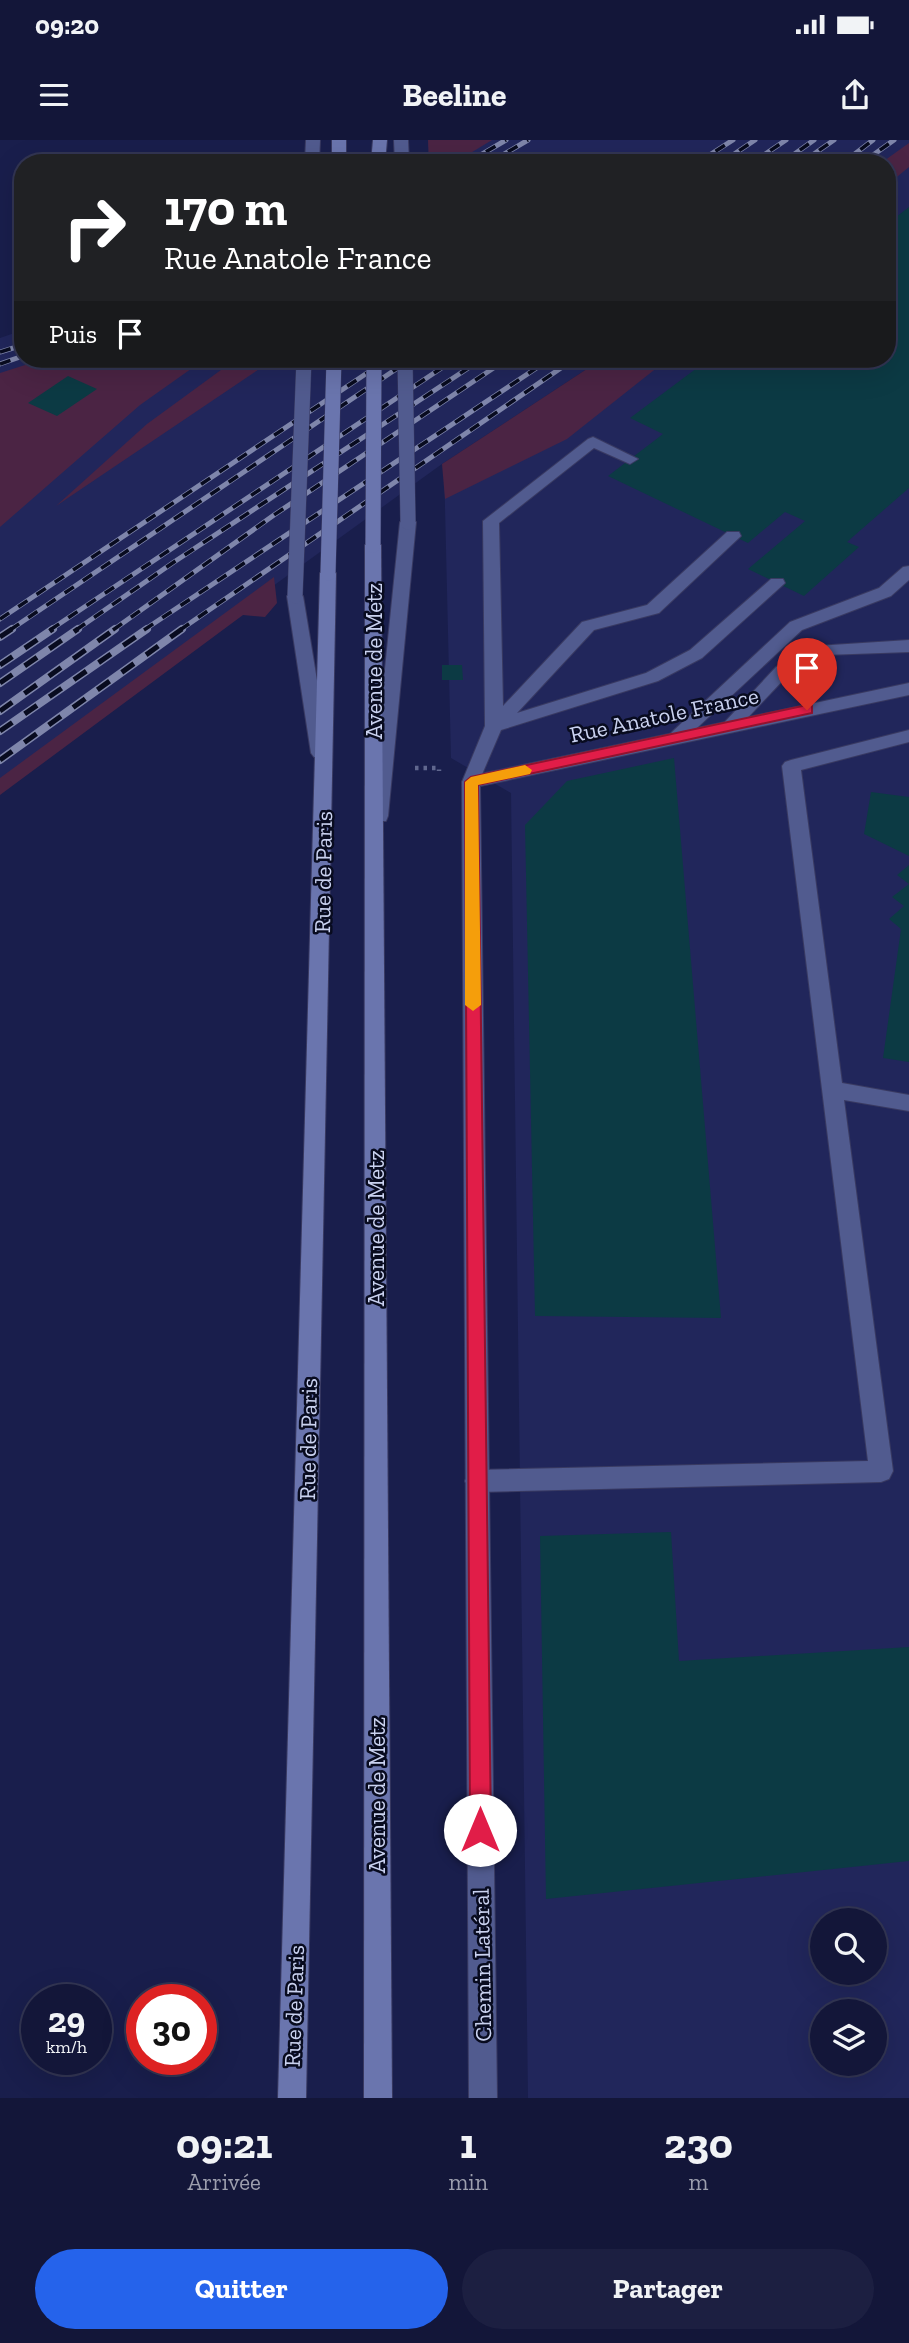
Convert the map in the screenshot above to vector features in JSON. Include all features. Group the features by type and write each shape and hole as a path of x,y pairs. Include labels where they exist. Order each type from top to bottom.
{"main road":[{"name":"Rue de Paris","path":"292,2098 334,368"},
{"name":"Avenue de Metz","path":"374,368 378,2098"}],"street":[{"name":"Rue de Paris","path":"304,368 295,596 325,780"},
{"path":"375,856 408,522 405,368"},
{"path":"494,726 491,521 593,442 631,458"},
{"path":"471,782 494,726 588,626 653,609 733,536"},
{"path":"678,736 796,626 885,592 909,571"},
{"path":"494,726 652,677 696,654 777,583"},
{"path":"731,725 782,671 822,650 909,646"},
{"name":"Rue Anatole France","path":"471,782 909,689"},
{"path":"477,1481 881,1471 792,766 909,736"},
{"name":"Chemin Latéral","path":"471,782 483,2098"},
{"path":"832,1090 909,1103"}],"shaded area":[{"path":"428,140 909,140 909,2098 528,2098 511,793 451,758 444,465 591,368 896,368 896,154 429,154"},
{"path":"428,140 492,140 469,154 429,154"},
{"path":"909,143 909,167 896,178 896,154 894,154"},
{"path":"14,333 14,368 588,368 442,464 0,783 0,338"},
{"path":"16,368 192,368 140,405 0,527 0,373"},
{"path":"224,368 261,368 56,506 147,424"},
{"path":"588,368 657,368 567,439 445,499 442,464"},
{"path":"274,577 277,603 265,617 243,615 0,795 0,778"}],"building":[{"path":"909,207 909,488 847,542 859,547 804,596 748,569 805,521 785,512 748,543 608,476 663,434 630,418 697,368 896,368 896,217"},
{"path":"68,376 97,389 57,416 28,403"},
{"path":"442,665 462,665 463,680 442,680"},
{"path":"674,758 721,1318 535,1316 525,825 567,781"},
{"path":"871,792 909,797 909,856 864,834"},
{"path":"909,865 909,884 897,875"},
{"path":"909,884 909,1062 883,1058 901,929 889,919 904,906 892,897"},
{"path":"671,1532 679,1661 909,1647 909,1861 546,1899 540,1536"}],"railway":[{"path":"482,154 506,140"},
{"path":"504,154 528,140"},
{"path":"711,154 733,140"},
{"path":"734,154 755,140"},
{"path":"765,154 786,140"},
{"path":"795,154 814,140"},
{"path":"814,154 834,140"},
{"path":"855,154 873,140"},
{"path":"875,154 894,140"},
{"path":"0,352 14,348"},
{"path":"0,364 14,359"},
{"path":"0,619 375,368"},
{"path":"10,630 398,368"},
{"path":"50,630 442,368"},
{"path":"76,630 174,562 468,368"},
{"path":"113,630 274,515 494,368"},
{"path":"144,630 537,368"},
{"path":"180,630 561,368"},
{"path":"0,637 12,629"},
{"path":"0,665 53,629"},
{"path":"0,683 78,629"},
{"path":"0,711 115,629"},
{"path":"0,731 147,629"},
{"path":"0,760 182,629"}],"slow traffic":[{"path":"473,1005 471,782 525,770"}],"route":[{"path":"480,1830 471,782 807,710"}]}
